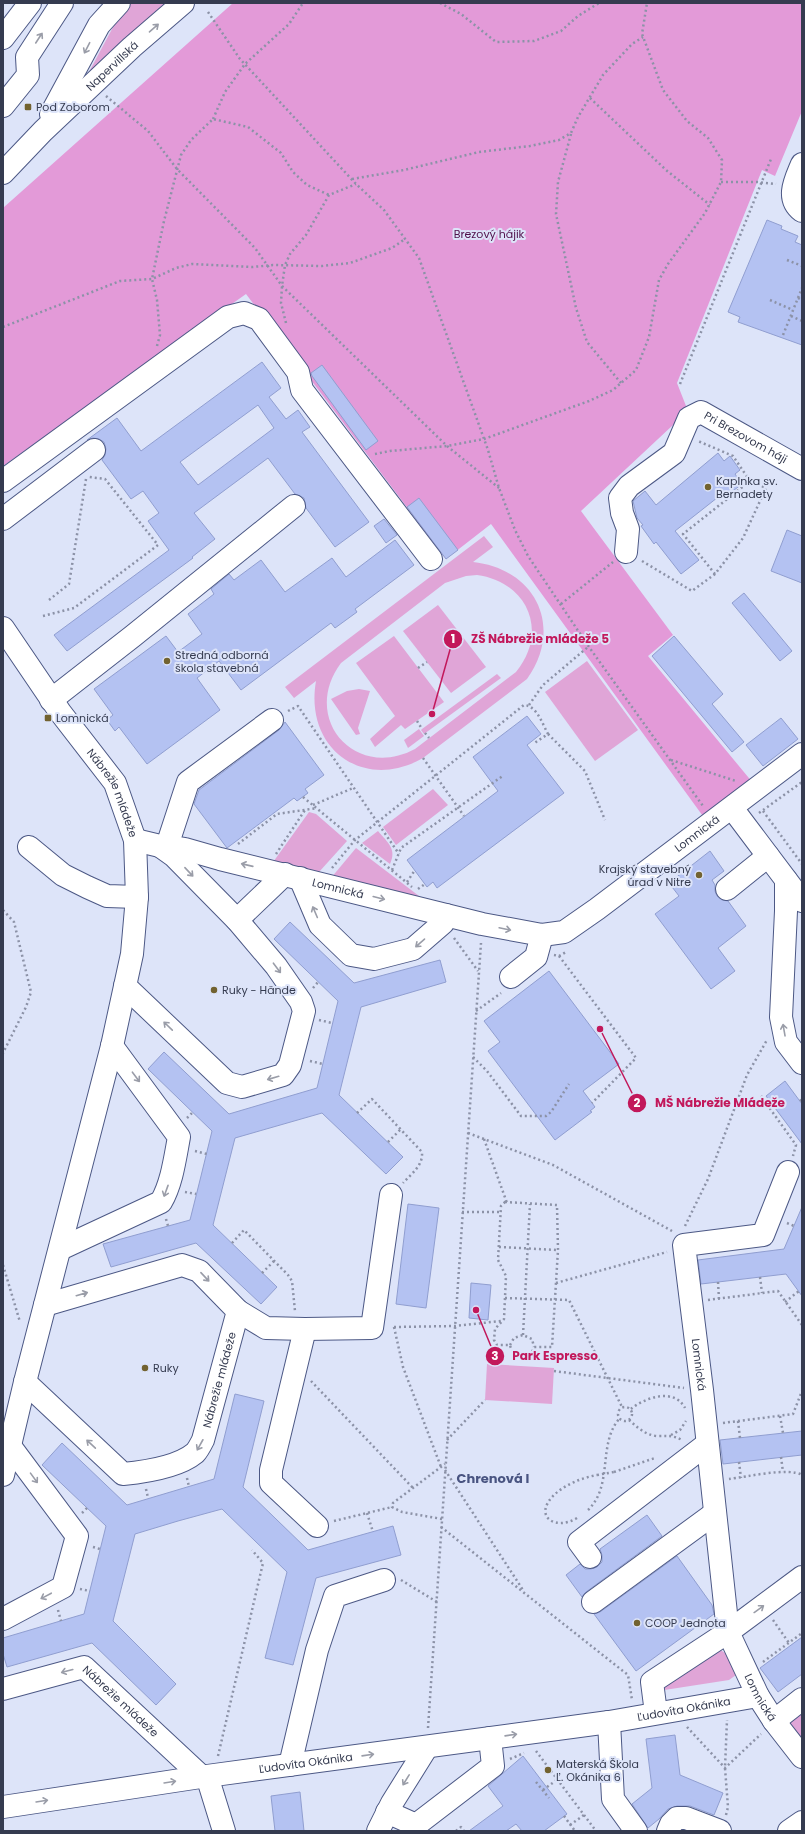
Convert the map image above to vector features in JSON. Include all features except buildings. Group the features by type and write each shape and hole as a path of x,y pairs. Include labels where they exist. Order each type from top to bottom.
{"street":[{"path":"3,38 30,3"},
{"path":"3,106 28,75 27,57 62,3"},
{"path":"99,25 108,3"},
{"name":"Napervillská","path":"43,131 99,25 119,3"},
{"name":"Napervillská","path":"5,169 132,47 183,3"},
{"path":"3,43 19,49 27,57"},
{"path":"802,164 792,186 793,198 798,208 802,211"},
{"path":"3,481 228,317 244,313 259,319 298,372 302,390 351,457 431,559"},
{"name":"Pri Brezovom háji","path":"686,426 701,412 802,469"},
{"path":"626,552 628,529 622,513 620,498 629,486 674,453 686,426"},
{"path":"3,519 94,450"},
{"path":"51,700 294,506"},
{"name":"Nábrežie mládeže","path":"3,628 51,700 115,783 135,840 137,897 132,954 112,1046 25,1382 3,1475"},
{"path":"125,986 227,1083 242,1087 283,1075 290,1065 304,1011 301,1002 276,966 237,920 163,846 188,782 272,720"},
{"name":"Lomnická","path":"135,840 184,849 292,876 444,919 542,935 564,932 603,905 802,754"},
{"path":"732,808 802,901"},
{"path":"29,847 63,875 88,888 108,896 137,897"},
{"path":"726,889 768,856"},
{"path":"237,920 292,876 320,925 351,955 374,959 413,949 444,919"},
{"path":"786,880 782,1014 786,1042 802,1063"},
{"path":"511,977 536,957 542,935"},
{"path":"60,1249 161,1202 165,1194 176,1156 180,1137 112,1046"},
{"path":"686,1242 763,1235 788,1172"},
{"path":"45,1305 182,1265 199,1271 238,1311 266,1328 372,1328 391,1195"},
{"name":"Lomnická","path":"686,1242 690,1303 702,1390 700,1432 711,1481 728,1632 758,1696 774,1721 802,1757"},
{"name":"Nábrežie mládeže","path":"25,1382 123,1474 140,1472 182,1461 196,1452 203,1440 238,1311"},
{"path":"300,1329 296,1365 271,1470 271,1483 317,1526"},
{"path":"590,1557 579,1542 700,1432"},
{"path":"3,1619 63,1587 77,1536 10,1446"},
{"path":"594,1602 715,1513"},
{"path":"664,1712 652,1682 728,1632 802,1577"},
{"path":"290,1765 317,1650 335,1596 384,1580"},
{"name":"Nábrežie mládeže","path":"3,1689 84,1667 208,1772"},
{"name":"Ľudovíta Okánika","path":"3,1807 208,1772 290,1765 428,1740 490,1738 609,1722 758,1696"},
{"path":"774,1721 802,1699"},
{"path":"609,1722 613,1799 636,1831"},
{"path":"428,1740 383,1822 416,1825 493,1766 490,1738"},
{"path":"208,1772 224,1831"},
{"path":"668,1831 671,1824 677,1818 686,1818 722,1827"},
{"path":"789,1831 802,1822"}],"path":[{"path":"152,372 160,335 157,300 152,279 180,155 191,140 213,119 225,92 245,64 289,24 303,3"},
{"path":"440,3 461,14 496,42 534,41 561,31 578,16 599,3"},
{"path":"369,456 390,451 448,446 484,439 589,401 613,390 636,370 649,336 659,280 668,264 706,213 720,182 722,160 708,138 687,121 663,90 643,37 647,3"},
{"path":"208,12 230,46 245,64 351,179 384,210 419,258 484,439 499,488 515,530 528,556 589,647 714,820"},
{"path":"621,383 587,342 576,308 556,214 558,182 571,133 603,75 632,44 643,37"},
{"path":"590,98 666,170 710,205"},
{"path":"112,101 148,131 177,169 255,248 282,286 448,446 499,488"},
{"path":"213,119 248,127 281,153 293,172 302,181 329,195"},
{"path":"351,179 404,170 479,152 546,144 559,140 571,133"},
{"path":"680,384 771,159"},
{"path":"720,182 757,182"},
{"path":"288,328 281,303 285,265 290,254 306,236 329,195 356,184"},
{"path":"3,327 120,281 152,279 176,268 192,264 252,267 266,265 322,266 350,263 392,248 405,239"},
{"path":"787,260 802,266"},
{"path":"783,336 802,288"},
{"path":"798,298 802,300"},
{"path":"770,300 793,310"},
{"path":"791,316 802,321"},
{"path":"561,605 626,552 692,592 715,574 743,538 766,488 750,481 733,456 686,426"},
{"path":"43,616 74,608 158,545 105,479 62,474"},
{"path":"49,600 69,584 87,477"},
{"path":"715,574 683,534 750,481"},
{"path":"529,705 543,685 589,647"},
{"path":"418,668 427,662"},
{"path":"292,876 355,840 524,705 529,705 535,709 548,734 585,771 605,820"},
{"path":"272,720 298,706 399,854"},
{"path":"417,721 422,729"},
{"path":"425,733 429,738"},
{"path":"533,744 548,734"},
{"path":"423,758 464,816"},
{"path":"670,760 758,788"},
{"path":"392,870 402,848 504,775"},
{"path":"802,782 763,811 802,864"},
{"path":"313,805 353,788"},
{"path":"303,797 422,895"},
{"path":"235,846 277,814 316,808"},
{"path":"292,876 306,810"},
{"path":"407,882 415,870"},
{"path":"416,890 425,884"},
{"path":"3,910 14,922 31,992 26,1007 3,1053"},
{"path":"444,919 479,971"},
{"path":"428,1740 482,924"},
{"path":"559,956 636,1058 592,1103"},
{"path":"476,1011 514,984 511,977"},
{"path":"686,1242 708,1178 747,1075 782,1014"},
{"path":"473,1058 487,1071 521,1116 546,1116 551,1112 569,1084"},
{"path":"761,1096 796,1145 788,1172"},
{"path":"357,1113 372,1098 422,1152 422,1159 419,1167 391,1195"},
{"path":"388,1142 401,1129"},
{"path":"468,1133 553,1165 686,1242"},
{"path":"484,1139 507,1203"},
{"path":"510,1345 497,1345 494,1340 495,1329 504,1318 506,1276 498,1260 501,1206 505,1202 557,1205 558,1250 552,1348 534,1347"},
{"path":"523,1335 530,1204"},
{"path":"462,1212 500,1212"},
{"path":"232,1243 244,1230 292,1281 300,1329"},
{"path":"556,1283 686,1242"},
{"path":"499,1247 558,1250"},
{"path":"262,1273 274,1261"},
{"path":"3,1265 21,1324"},
{"path":"760,1277 762,1293"},
{"path":"718,1282 720,1298"},
{"path":"690,1303 778,1291 802,1325"},
{"path":"785,1302 799,1291"},
{"path":"505,1298 569,1300 622,1407"},
{"path":"372,1328 455,1326 502,1321"},
{"path":"394,1328 403,1367 441,1467"},
{"path":"523,1335 526,1335 532,1339 534,1347 531,1353 526,1357 521,1358 515,1356 511,1351 510,1345 514,1338 523,1335"},
{"path":"296,1365 413,1488"},
{"path":"554,1371 702,1390"},
{"path":"671,1436 682,1427 688,1417 700,1432 738,1421 793,1414 800,1400 802,1391"},
{"path":"630,1409 642,1401 662,1396 672,1397 680,1401 686,1411"},
{"path":"447,1441 485,1400"},
{"path":"622,1407 630,1409"},
{"path":"622,1407 618,1413 620,1418 624,1421 629,1420 635,1426 648,1434 671,1436 681,1441 686,1433"},
{"path":"629,1420 632,1415 630,1409"},
{"path":"780,1416 782,1433"},
{"path":"584,1513 593,1505 598,1496 605,1470 610,1436 620,1418"},
{"path":"738,1421 740,1438"},
{"path":"781,1457 783,1472"},
{"path":"580,1516 566,1523 558,1524 550,1521 547,1517 546,1510 552,1497 563,1488 588,1477 614,1472 657,1458"},
{"path":"739,1462 741,1478"},
{"path":"392,1507 393,1503 446,1463"},
{"path":"445,1469 524,1592"},
{"path":"711,1481 783,1472 798,1473 802,1476"},
{"path":"317,1526 392,1507 402,1512 442,1519"},
{"path":"367,1513 372,1532"},
{"path":"442,1527 628,1674 632,1704"},
{"path":"208,1772 263,1563 252,1550"},
{"path":"384,1580 396,1577 437,1602"},
{"path":"763,1607 789,1643"},
{"path":"763,1662 802,1633"},
{"path":"722,1827 728,1807 726,1768 728,1701"},
{"path":"664,1712 726,1768"},
{"path":"726,1768 774,1721"},
{"path":"534,1748 596,1831"},
{"path":"543,1790 558,1779"},
{"path":"536,1782 549,1798"},
{"path":"570,1824 584,1814"},
{"path":"564,1816 575,1831"},
{"path":"456,1831 462,1827 464,1831"}],"shaded area":[{"path":"126,3 171,3 94,73 90,70"},
{"path":"484,536 493,547 473,562 495,567 513,576 528,588 538,604 543,621 543,640 538,659 527,679 423,758 401,767 380,770 360,767 343,758 329,744 319,726 315,705 316,681 294,698 285,687","holes":["477,575 495,580 509,587 520,598 528,611 532,626 531,641 526,657 516,672 415,749 393,757 372,757 354,750 340,739 331,723 327,704 330,684 341,663 445,583 466,576"]},
{"path":"438,605 486,667 451,693 403,631"},
{"path":"394,636 444,702 405,729 401,725 375,747 370,739 395,716 356,663"},
{"path":"587,661 638,730 595,761 545,692"},
{"path":"497,674 501,678 424,734 421,730 422,729"},
{"path":"359,689 370,691 358,728 360,734 356,735 331,699 347,691"},
{"path":"419,729 424,736 408,748 404,740"},
{"path":"433,789 448,805 396,845 383,827"},
{"path":"309,812 316,814 347,841 319,872 271,865"},
{"path":"378,831 392,850 392,859 390,864 362,843"},
{"path":"356,848 419,896 422,899 331,878"},
{"path":"487,1364 554,1368 552,1404 485,1400"},
{"path":"719,1649 725,1653 736,1668 736,1675 729,1680 658,1691"},
{"path":"802,1708 802,1747 784,1723"}],"green space":[{"name":"Brezový hájik","path":"233,3 802,3 802,111 775,176 762,170 677,383 688,411 581,511 673,635 648,656 753,783 705,819 491,524 446,559 246,294 3,466 3,208"}],"place":[{"name":"Pod Zoborom","path":"28,107"},
{"name":"Kaplnka sv. Bernadety","path":"708,487"},
{"name":"Stredná odborná škola stavebná","path":"167,661"},
{"name":"ZŠ Nábrežie mládeže 5","path":"432,714"},
{"name":"Lomnická","path":"48,718"},
{"name":"Krajský stavebný úrad v Nitre","path":"699,875"},
{"name":"Ruky - Hände","path":"214,990"},
{"name":"MŠ Nábrežie Mládeže","path":"600,1029"},
{"name":"Park Espresso","path":"476,1310"},
{"name":"Ruky","path":"145,1368"},
{"name":"COOP Jednota","path":"637,1623"},
{"name":"Materská Škola Ľ. Okánika 6","path":"548,1770"}],"district":[{"name":"Chrenová I","path":"493,1478"}]}
